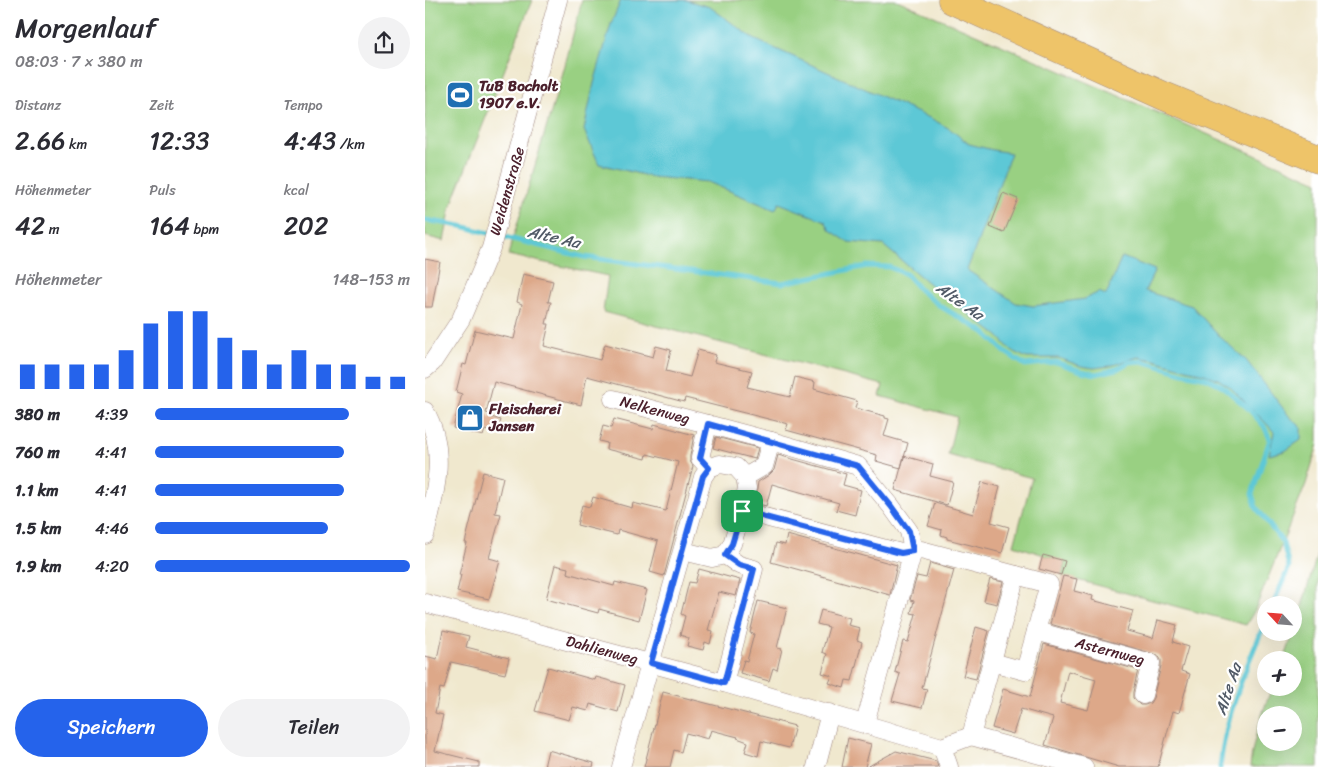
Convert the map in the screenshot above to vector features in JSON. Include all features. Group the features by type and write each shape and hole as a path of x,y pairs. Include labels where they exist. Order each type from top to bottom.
{"main road":[{"path":"952,0 1164,96 1318,159"}],"street":[{"name":"Weidenstraße","path":"425,369 436,357 461,319 491,248 558,0"},
{"name":"Nelkenweg","path":"613,399 858,466 909,531 913,551"},
{"path":"425,411 438,447 436,492 425,535"},
{"path":"708,424 700,458 709,468"},
{"path":"745,478 764,466 771,441"},
{"path":"621,767 703,476 709,468 719,464 736,467 745,478 747,488 732,544 725,555 712,558 683,551"},
{"path":"742,511 901,553 923,550 1049,584 1025,671 992,662"},
{"path":"865,724 913,551"},
{"path":"724,683 754,569 739,565 725,555"},
{"path":"971,736 1016,576"},
{"name":"Dahlienweg","path":"425,603 724,683 942,746"},
{"name":"Asternweg","path":"1036,631 1151,662 1143,695"},
{"path":"816,767 830,713"},
{"path":"949,767 942,746 971,736 1084,767"}],"green space":[{"name":"TuB Bocholt 1907 e.V.","path":"425,0 532,0 451,206 444,241 425,236"},
{"path":"582,0 897,0 1318,182 1318,444 1306,484 1261,596 1257,596 1255,610 1246,625 1062,576 1065,562 1014,545 1032,478 948,455 957,417 880,396 883,385 603,312 608,276 508,255 564,69"},
{"path":"1318,551 1318,767 1250,767 1257,730 1257,751 1302,751 1302,706 1265,706 1269,696 1302,696 1302,651 1287,651 1291,641 1303,641 1303,603"}],"water":[{"path":"621,0 686,0 710,7 754,39 932,119 950,129 969,144 1011,153 967,270 1016,303 1033,306 1085,299 1099,292 1106,295 1122,257 1155,270 1145,291 1192,306 1217,334 1246,360 1289,416 1301,427 1301,440 1285,451 1269,455 1274,432 1230,387 1218,379 1204,374 1138,357 1110,366 1094,368 1081,366 1059,358 1027,358 1012,351 998,336 933,287 883,245 848,242 830,230 825,221 779,203 775,210 708,182 652,177 599,164 584,130 594,83 611,24"}],"building":[{"path":"1003,193 1018,199 1004,233 990,227"},
{"path":"425,259 440,262 432,307 425,307"},
{"path":"523,274 553,281 548,302 551,302 544,346 600,360 605,344 653,357 656,346 671,350 666,371 690,377 698,350 716,355 714,362 752,371 747,387 790,397 795,377 815,382 814,389 857,401 855,408 885,416 885,418 889,419 884,436 908,443 901,468 876,461 877,455 786,430 788,424 685,398 684,402 587,376 581,405 494,382 486,413 489,414 488,416 501,420 497,433 485,430 483,436 453,428 462,394 456,392 463,364 466,365 475,330 514,339 522,304 517,302"},
{"path":"614,419 653,429 654,424 694,435 690,456 693,466 664,576 650,572 658,541 618,530 617,535 577,525 582,505 590,507 593,497 632,508 633,503 666,511 678,462 647,454 646,459 606,449 607,443 599,441 603,426 611,428"},
{"path":"716,437 758,448 755,459 713,448"},
{"path":"778,455 846,474 843,485 861,490 855,515 836,510 839,503 772,484 766,506 755,503 758,482 774,470"},
{"path":"904,456 933,464 930,476 953,482 947,505 895,490"},
{"path":"483,472 503,477 495,513 501,514 489,558 500,561 489,599 457,592 467,543 465,543"},
{"path":"982,482 1000,487 991,522 1009,527 1002,553 947,539 947,537 941,535 942,530 928,526 935,503 973,514"},
{"path":"787,535 897,565 890,595 771,562 776,543 785,545"},
{"path":"1043,555 1065,561 1061,575 1039,569"},
{"path":"930,563 954,570 922,688 927,689 922,708 892,701 900,674 895,672 903,641 908,642 916,614 911,613 914,601 910,600 917,576 926,578"},
{"path":"555,565 568,568 567,573 614,586 615,582 647,590 639,620 599,609 598,613 546,599"},
{"path":"699,569 740,580 736,596 719,592 708,630 713,631 710,644 705,642 703,650 687,646 689,638 680,635 685,616 681,614 689,582 695,583"},
{"path":"1063,576 1077,579 1074,591 1093,596 1092,600 1133,611 1127,631 1153,638 1158,620 1177,625 1173,642 1188,647 1181,671 1190,674 1179,713 1173,711 1158,767 1119,767 1045,745 1053,718 1021,709 1013,734 992,728 1003,689 1030,697 1044,644 1138,670 1133,698 1140,705 1145,705 1150,703 1153,698 1161,666 1161,660 1158,655 1050,624","holes":["1068,671 1096,679 1088,710 1060,703"]},
{"path":"990,579 1003,582 997,604 984,601"},
{"path":"758,601 787,608 777,648 782,649 777,670 773,668 769,681 740,673 744,660 747,661 754,634 750,633"},
{"path":"821,610 850,618 848,625 860,628 857,640 862,642 852,681 846,680 844,688 829,683 832,676 822,673 827,654 822,652 829,627 817,624"},
{"path":"976,627 989,631 976,679 963,676"},
{"path":"443,630 469,636 466,647 509,658 505,674 451,662 444,689 440,688 435,713 443,715 435,751 479,762 479,767 425,767 425,656 437,659"},
{"path":"548,667 595,680 596,677 625,685 618,712 590,704 588,711 573,707 569,720 535,711"},
{"path":"663,692 795,726 789,748 761,741 758,756 745,752 748,742 738,737 711,730 708,739 686,733 681,752 674,750 670,767 644,767"},
{"path":"848,738 871,744 865,767 842,767"},
{"path":"548,750 594,763 593,767 544,767"},
{"path":"896,751 936,761 938,767 867,767"}],"waterway":[{"name":"Alte Aa","path":"425,220 461,226 584,257 782,283 867,266 889,267 906,274 920,290 940,306 984,332 1005,352 1025,365 1056,362 1096,374 1117,369 1129,362 1142,361 1207,378 1221,385 1248,408 1264,426 1270,439 1252,494 1256,507 1283,543 1289,567 1277,596"},
{"name":"Alte Aa","path":"1220,767 1231,711 1258,641"}],"place":[{"name":"TuB Bocholt 1907 e.V.","path":"460,95"},
{"name":"Fleischerei Jansen","path":"470,418"}],"route":[{"path":"708,424 858,466 909,531 913,551 901,553 742,511 732,544 725,555 739,565 754,569 724,683 651,663 703,476 709,468 700,458 708,424"}]}
